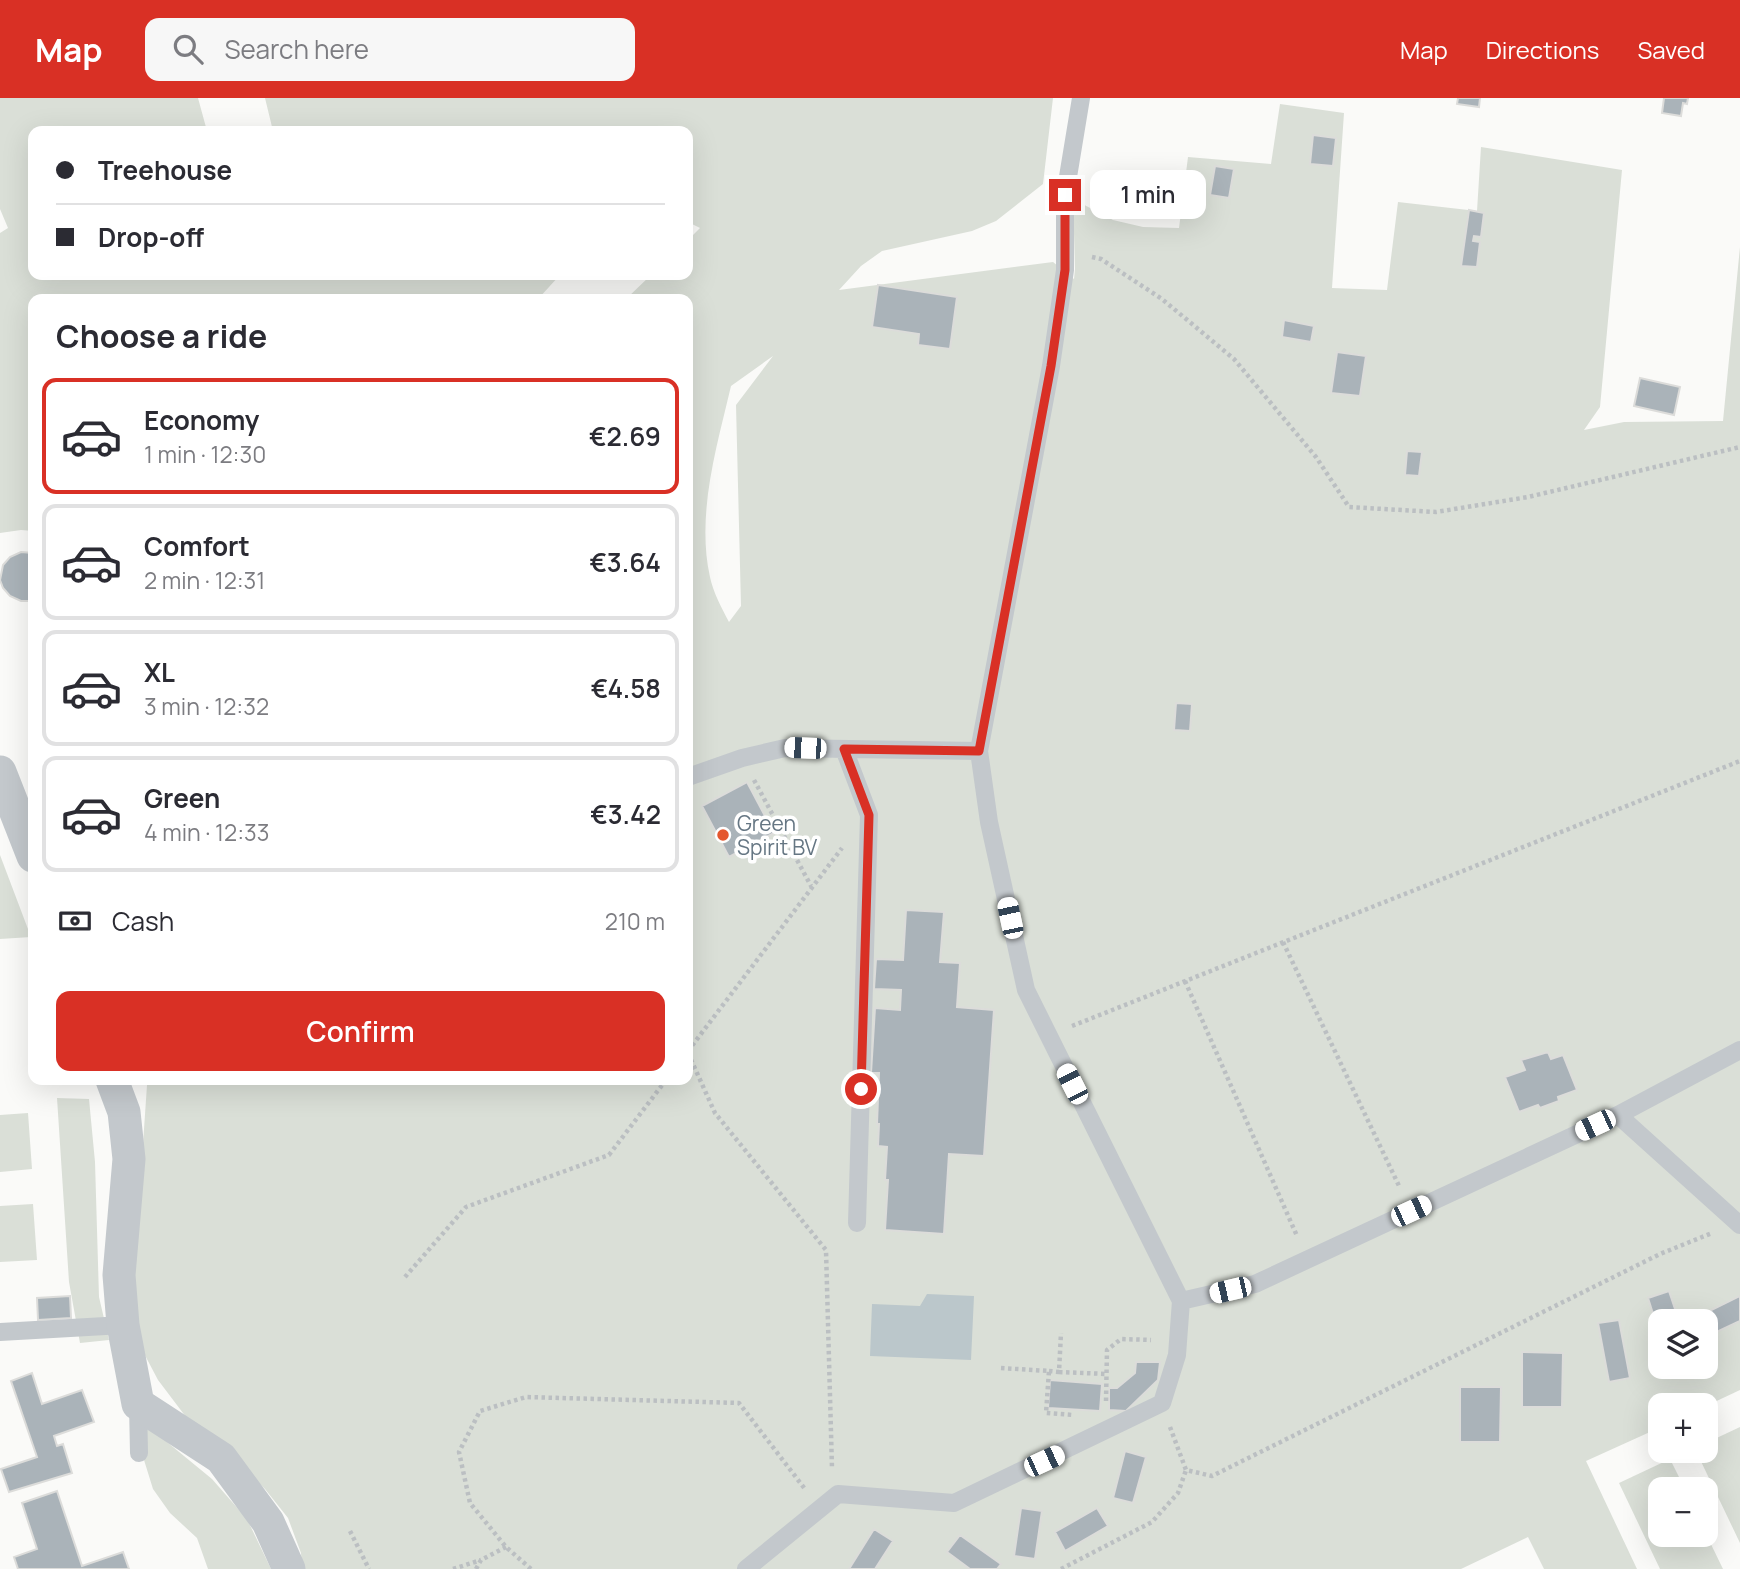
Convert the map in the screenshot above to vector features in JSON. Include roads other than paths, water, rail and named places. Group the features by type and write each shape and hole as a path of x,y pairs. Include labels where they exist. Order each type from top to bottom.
{"street":[{"path":"0,772 28,843"},
{"path":"114,1085 124,1112 129,1159 119,1275 123,1325 138,1404 221,1458 268,1522 289,1569"}],"lane":[{"path":"746,1569 838,1494 954,1503 1108,1424 1162,1403 1177,1355 1181,1301 1026,990 989,822 979,751 1051,366 1065,270 1065,195 1081,98"},
{"path":"693,775 742,758 785,748 979,751"},
{"path":"844,749 869,815 857,1223"},
{"path":"1181,1301 1255,1284 1618,1115 1740,1050"},
{"path":"1618,1115 1739,1224"},
{"path":"0,1332 123,1325"},
{"path":"138,1404 139,1453"}],"place":[{"name":"Green Spirit BV","path":"723,835"}]}
